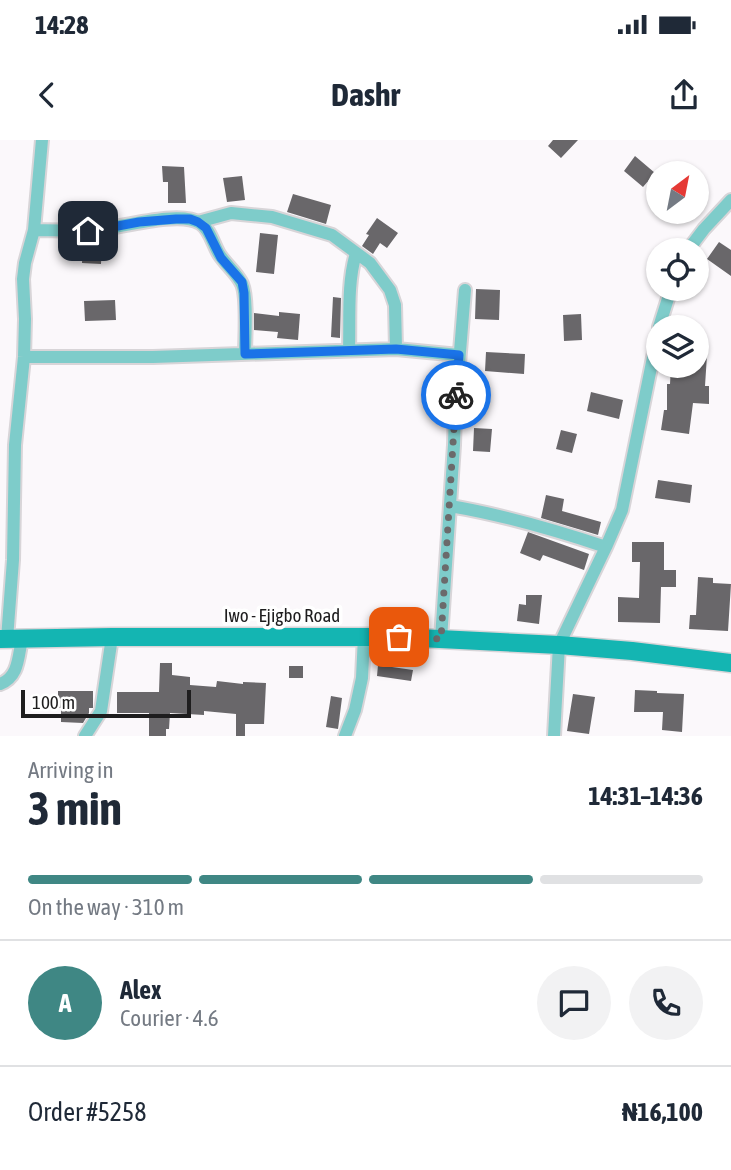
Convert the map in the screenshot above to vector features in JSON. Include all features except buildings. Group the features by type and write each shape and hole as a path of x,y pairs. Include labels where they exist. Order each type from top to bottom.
{"main road":[{"name":"Iwo - Ejigbo Road","path":"10,639 112,636 364,636 559,645 731,663"}],"street":[{"path":"0,684 8,681 16,670 10,639 15,445 24,357 23,279 34,230 41,140"},
{"path":"697,238 731,200"},
{"path":"198,222 231,213 272,216 332,235 370,263 390,290 395,305 396,349"},
{"path":"34,230 95,230 176,219 198,222 206,228 221,258 242,282 245,354"},
{"path":"349,350 350,282 356,253"},
{"path":"441,639 465,290"},
{"path":"24,357 396,349 459,355"},
{"path":"554,736 559,645 617,524 626,496 649,378"},
{"path":"450,506 518,519 606,547"},
{"path":"85,736 101,711 112,636"},
{"path":"345,736 355,710 362,678 364,636"}],"way so far":[{"path":"399,637 441,639 456,395"}],"route":[{"path":"88,231 139,222 190,219 198,222 206,228 221,258 242,282 245,354 396,349 459,355 456,395"}]}
